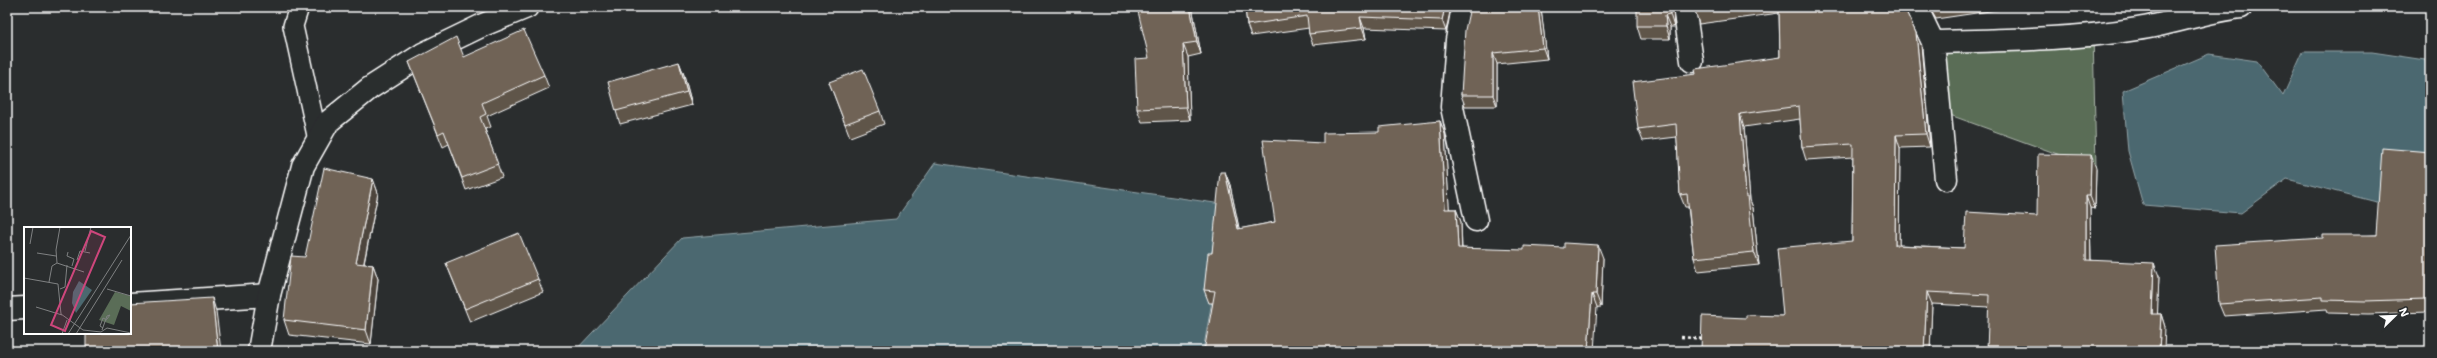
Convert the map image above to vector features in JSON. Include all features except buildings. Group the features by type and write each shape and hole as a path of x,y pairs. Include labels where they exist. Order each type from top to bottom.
{"street":[{"path":"259,351 269,295 303,166 328,122 370,88 423,54 484,25 527,7"},
{"path":"1463,7 1457,40 1452,107 1476,220"},
{"path":"1684,7 1692,61"},
{"path":"1916,7 1933,42 1946,179"},
{"path":"1933,42 2030,39 2137,29 2220,9 2241,7"},
{"path":"131,304 269,295"},
{"path":"7,309 24,308"}],"lane":[{"path":"299,7 293,26 318,140"}],"path":[{"path":"1681,337 1712,339"}],"green space":[{"path":"2093,33 2096,168 1950,115 1938,45"}],"water":[{"path":"2303,52 2372,52 2425,60 2430,74 2430,176 2400,208 2287,179 2241,213 2143,205 2128,151 2123,91 2209,54 2257,61 2283,96"},
{"path":"935,163 1229,205 1203,351 575,351 682,238 896,219"}]}
